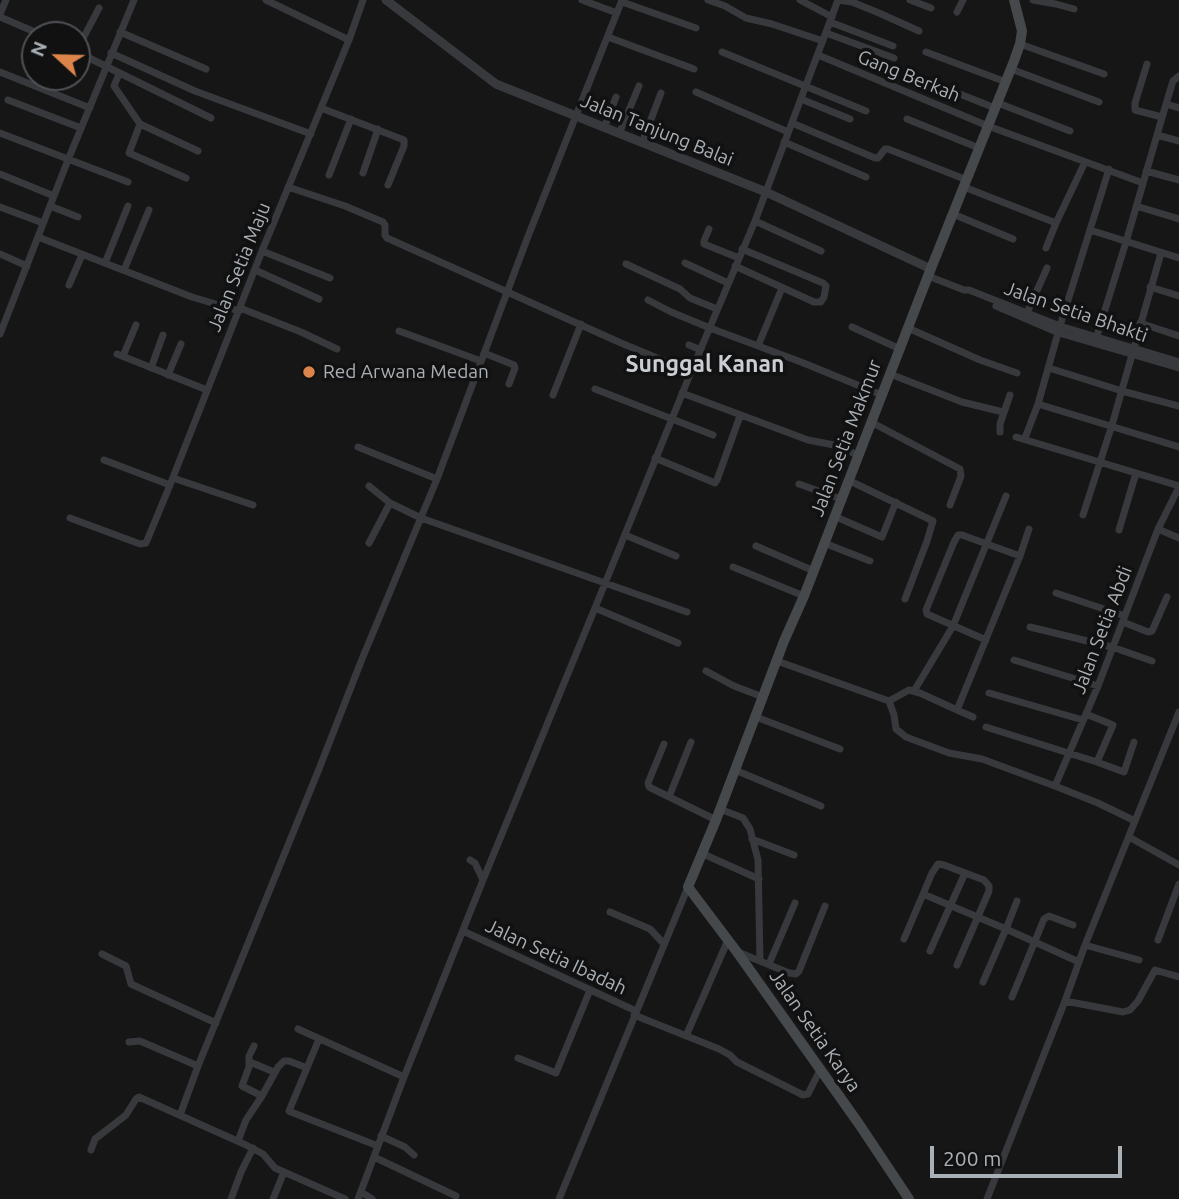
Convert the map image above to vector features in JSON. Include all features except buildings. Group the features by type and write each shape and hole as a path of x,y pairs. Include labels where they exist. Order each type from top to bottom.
{"main road":[{"name":"Jalan Setia Makmur","path":"688,887 1011,69 1022,32 1014,0"},
{"name":"Jalan Setia Karya","path":"688,887 859,1124 906,1197"}],"street":[{"path":"6,0 0,15 21,25"},
{"path":"0,334 134,0"},
{"path":"266,0 349,40"},
{"name":"Jalan Setia Maju","path":"70,518 143,544 150,536 363,0"},
{"name":"Jalan Tanjung Balai","path":"386,0 496,84 766,192 929,273"},
{"path":"582,0 617,13"},
{"path":"708,0 746,18 825,37 894,58"},
{"path":"800,0 831,19 893,46"},
{"path":"372,1199 359,1195 404,1077 655,458 755,221 838,0 852,2 919,32"},
{"path":"911,0 931,8"},
{"path":"957,12 962,0"},
{"path":"1033,0 1074,9"},
{"path":"180,1115 437,479 527,239 622,1 696,28"},
{"path":"91,24 99,8"},
{"path":"120,32 206,69"},
{"path":"608,37 694,69"},
{"path":"1020,44 1104,74"},
{"path":"722,52 866,111"},
{"path":"926,52 1006,82"},
{"path":"111,53 195,91 311,134"},
{"name":"Gang Berkah","path":"818,55 988,126 1143,183"},
{"path":"91,59 211,118"},
{"path":"1147,64 1135,110 1162,117"},
{"path":"1011,69 1099,102"},
{"path":"0,72 90,108"},
{"path":"119,74 114,86 140,124 198,151"},
{"path":"1095,340 1173,81 1179,76"},
{"path":"927,81 1070,131"},
{"path":"619,134 639,86"},
{"path":"696,92 788,132"},
{"path":"642,143 661,93"},
{"path":"604,128 616,97"},
{"path":"801,99 850,119"},
{"path":"8,100 81,128"},
{"path":"1166,104 1179,107"},
{"path":"321,108 405,142 388,185"},
{"path":"329,175 351,119"},
{"path":"907,119 979,148"},
{"path":"792,123 876,158 888,149 1056,223"},
{"path":"140,124 130,153 186,178"},
{"path":"363,173 378,130"},
{"path":"0,133 128,182"},
{"path":"1157,135 1179,141"},
{"path":"784,142 866,177"},
{"path":"1046,248 1085,162"},
{"path":"1025,439 1109,169"},
{"path":"1146,171 1179,180"},
{"path":"0,174 54,196"},
{"path":"288,187 383,222 387,238 691,372"},
{"path":"50,206 78,217"},
{"path":"105,263 128,206"},
{"path":"1136,206 1179,219"},
{"path":"0,207 43,223"},
{"path":"124,270 149,210"},
{"path":"953,214 1013,239"},
{"path":"755,221 821,251"},
{"path":"709,229 704,244 782,288 821,302 826,286 742,249"},
{"path":"1090,230 1179,258"},
{"path":"38,237 192,297 239,309 302,332 337,349"},
{"path":"262,251 330,278"},
{"path":"1083,515 1112,425 1161,253"},
{"path":"0,254 27,266"},
{"path":"69,285 82,254"},
{"path":"685,263 728,283"},
{"path":"626,264 680,289 690,298 717,309"},
{"path":"1027,313 1047,268"},
{"path":"255,270 319,299"},
{"name":"Jalan Setia Bhakti","path":"929,273 1059,330 1178,365"},
{"path":"1150,287 1179,296"},
{"path":"758,346 782,288"},
{"path":"648,300 671,312 882,395"},
{"name":"Jalan Setia Bhakti","path":"1005,307 1027,313 1059,330"},
{"path":"1140,323 1179,336"},
{"path":"553,395 581,324"},
{"path":"136,325 120,355 207,390"},
{"path":"852,327 900,349"},
{"path":"908,328 979,360 1017,373"},
{"path":"399,331 514,365 509,384"},
{"path":"151,368 163,335"},
{"path":"168,375 181,344"},
{"path":"689,345 701,350"},
{"path":"1049,368 1179,406"},
{"path":"890,374 962,402 1003,412"},
{"path":"595,389 713,435"},
{"path":"682,393 808,440 834,445 858,455"},
{"path":"1000,432 1003,412 1010,395"},
{"path":"1038,404 1179,447"},
{"path":"655,458 715,483 740,416"},
{"path":"871,422 950,462 960,470 961,476 950,505"},
{"path":"1016,437 1179,487"},
{"path":"358,447 437,479"},
{"path":"104,460 253,505"},
{"path":"1119,530 1136,472"},
{"path":"848,480 933,521 905,599"},
{"path":"799,484 841,499"},
{"path":"369,486 390,503 421,518 687,612"},
{"name":"Jalan Setia Abdi","path":"1055,786 1098,685 1158,528 1179,487"},
{"path":"914,691 953,626 1006,496"},
{"path":"834,516 882,537 896,502"},
{"path":"369,543 390,503"},
{"path":"1158,528 1179,538"},
{"path":"957,710 1029,529"},
{"path":"625,535 676,556"},
{"path":"986,640 930,616 926,610 958,535 1020,556"},
{"path":"824,543 870,561"},
{"path":"756,546 814,571"},
{"path":"733,567 804,596"},
{"path":"1056,593 1151,632 1167,597"},
{"path":"595,608 678,643"},
{"path":"1030,627 1152,661"},
{"path":"1014,660 1098,685"},
{"path":"777,661 889,701"},
{"path":"706,671 763,697"},
{"path":"889,701 904,692 914,691 973,717"},
{"path":"989,693 1113,725 1097,761"},
{"path":"889,701 896,729 906,737 1055,786 1135,821"},
{"path":"987,1199 1179,712"},
{"path":"755,717 840,749"},
{"path":"986,727 1097,761 1128,774 1134,741"},
{"path":"669,797 691,742"},
{"path":"664,744 648,786 716,820"},
{"path":"736,769 821,806"},
{"path":"720,808 743,818 748,825 758,860 760,961"},
{"path":"1129,837 1179,865"},
{"path":"752,839 794,855"},
{"path":"701,853 759,879"},
{"path":"470,860 475,863 483,880"},
{"path":"904,939 938,864 984,880 989,891 957,965"},
{"path":"930,951 965,873"},
{"path":"1157,940 1179,884"},
{"path":"559,1199 688,887"},
{"path":"923,894 1079,962"},
{"path":"984,982 1017,901"},
{"path":"769,964 795,903"},
{"path":"737,952 793,974 799,971 824,906"},
{"path":"610,912 650,929 664,944"},
{"path":"1012,997 1044,919 1047,916 1054,917 1073,925"},
{"name":"Jalan Setia Ibadah","path":"463,931 635,1013 719,1049 737,1062 803,1095 808,1094 820,1070"},
{"path":"686,1036 728,940"},
{"path":"1085,945 1139,960"},
{"path":"102,954 125,966 135,987 216,1023"},
{"path":"1065,1001 1123,1012 1130,1010 1138,1001 1155,970 1179,977"},
{"path":"518,1058 556,1073 590,990"},
{"path":"298,1030 404,1077"},
{"path":"319,1039 289,1108 290,1112 378,1146"},
{"path":"129,1041 141,1041 198,1066"},
{"path":"254,1045 242,1086 262,1096"},
{"path":"239,1141 246,1119 274,1072 284,1061 307,1068"},
{"path":"250,1062 274,1072"},
{"path":"91,1150 95,1139 126,1115 137,1097 239,1141 263,1154 271,1165 345,1199"},
{"path":"382,1136 405,1147 414,1155"},
{"path":"231,1199 253,1148"},
{"path":"374,1157 456,1196"},
{"path":"273,1199 284,1172"}],"place":[{"name":"Red Arwana Medan","path":"309,372"}],"district":[{"name":"Sunggal Kanan","path":"705,364"}]}
